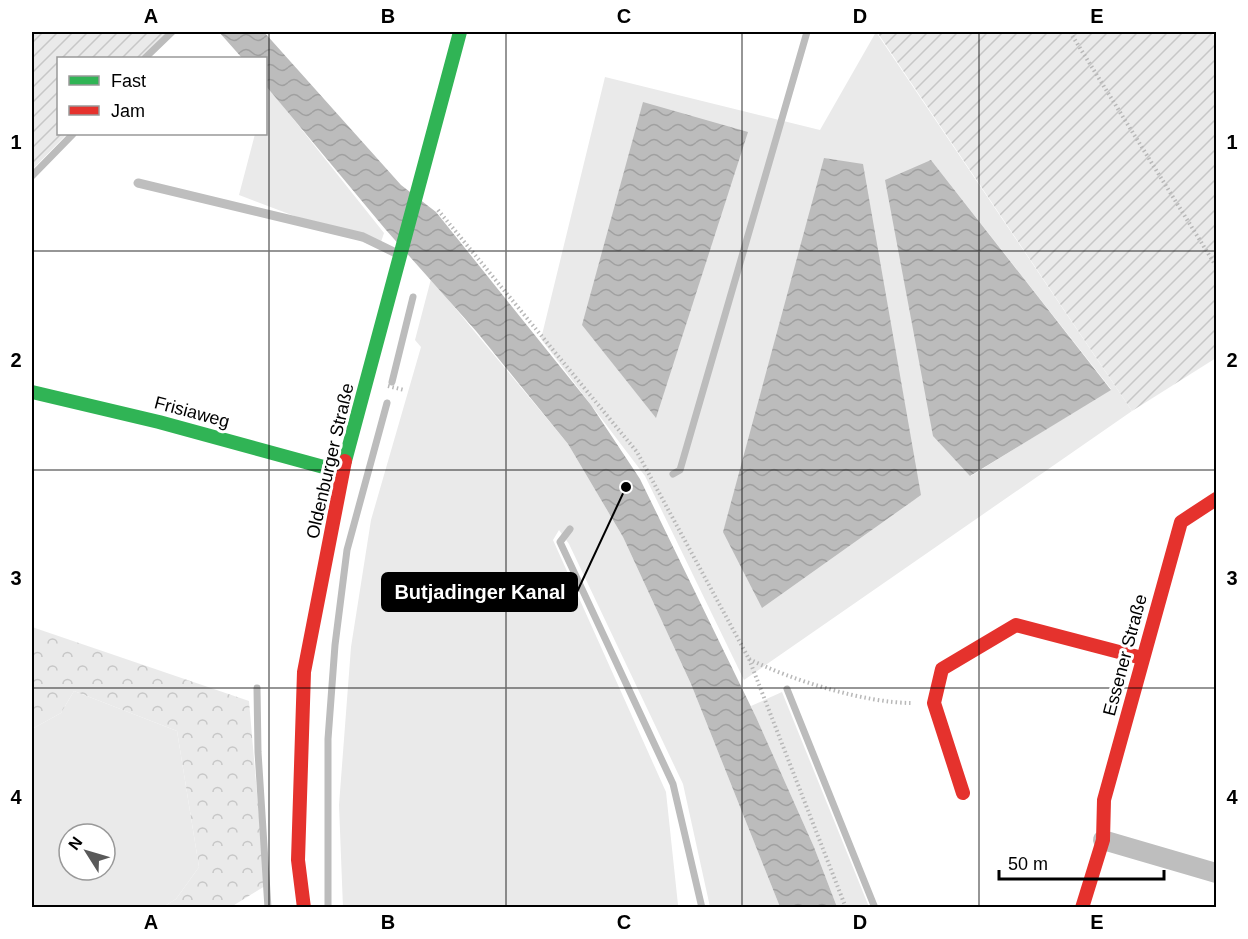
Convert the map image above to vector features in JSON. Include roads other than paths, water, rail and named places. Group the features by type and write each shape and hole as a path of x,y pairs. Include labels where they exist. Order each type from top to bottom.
{"street":[{"name":"Oldenburger Straße","path":"304,908 298,860 304,672 342,472 402,256 417,185 460,32"},
{"name":"Frisiaweg","path":"32,392 159,422 342,472"},
{"name":"Essener Straße","path":"1082,908 1103,840 1104,800 1180,522 1216,500"},
{"path":"963,793 934,704 942,669 1016,625 1142,658"},
{"path":"1103,840 1216,873"}],"lane":[{"path":"138,183 363,237 402,256"}],"water":[{"path":"219,32 264,32 401,185 436,212 591,405 640,479 756,717 814,847 837,907 780,907 691,684 623,537 568,444 476,331 386,230 267,87 267,57 241,57"},
{"path":"643,102 748,132 656,418 582,325"},
{"path":"824,158 863,164 921,495 762,608 723,532"},
{"path":"931,160 1111,390 970,476 933,436 885,180"}],"waterway":[{"path":"146,57 172,32"},
{"path":"673,474 680,470 807,32"},
{"path":"32,176 72,135"},
{"path":"392,382 413,297"},
{"path":"328,908 328,739 335,645 347,550 387,403"},
{"path":"570,529 560,542 673,784 702,908"},
{"path":"257,688 258,752 268,908"},
{"path":"787,689 875,908"}],"place":[{"name":"Butjadinger Kanal","path":"626,487"}]}
